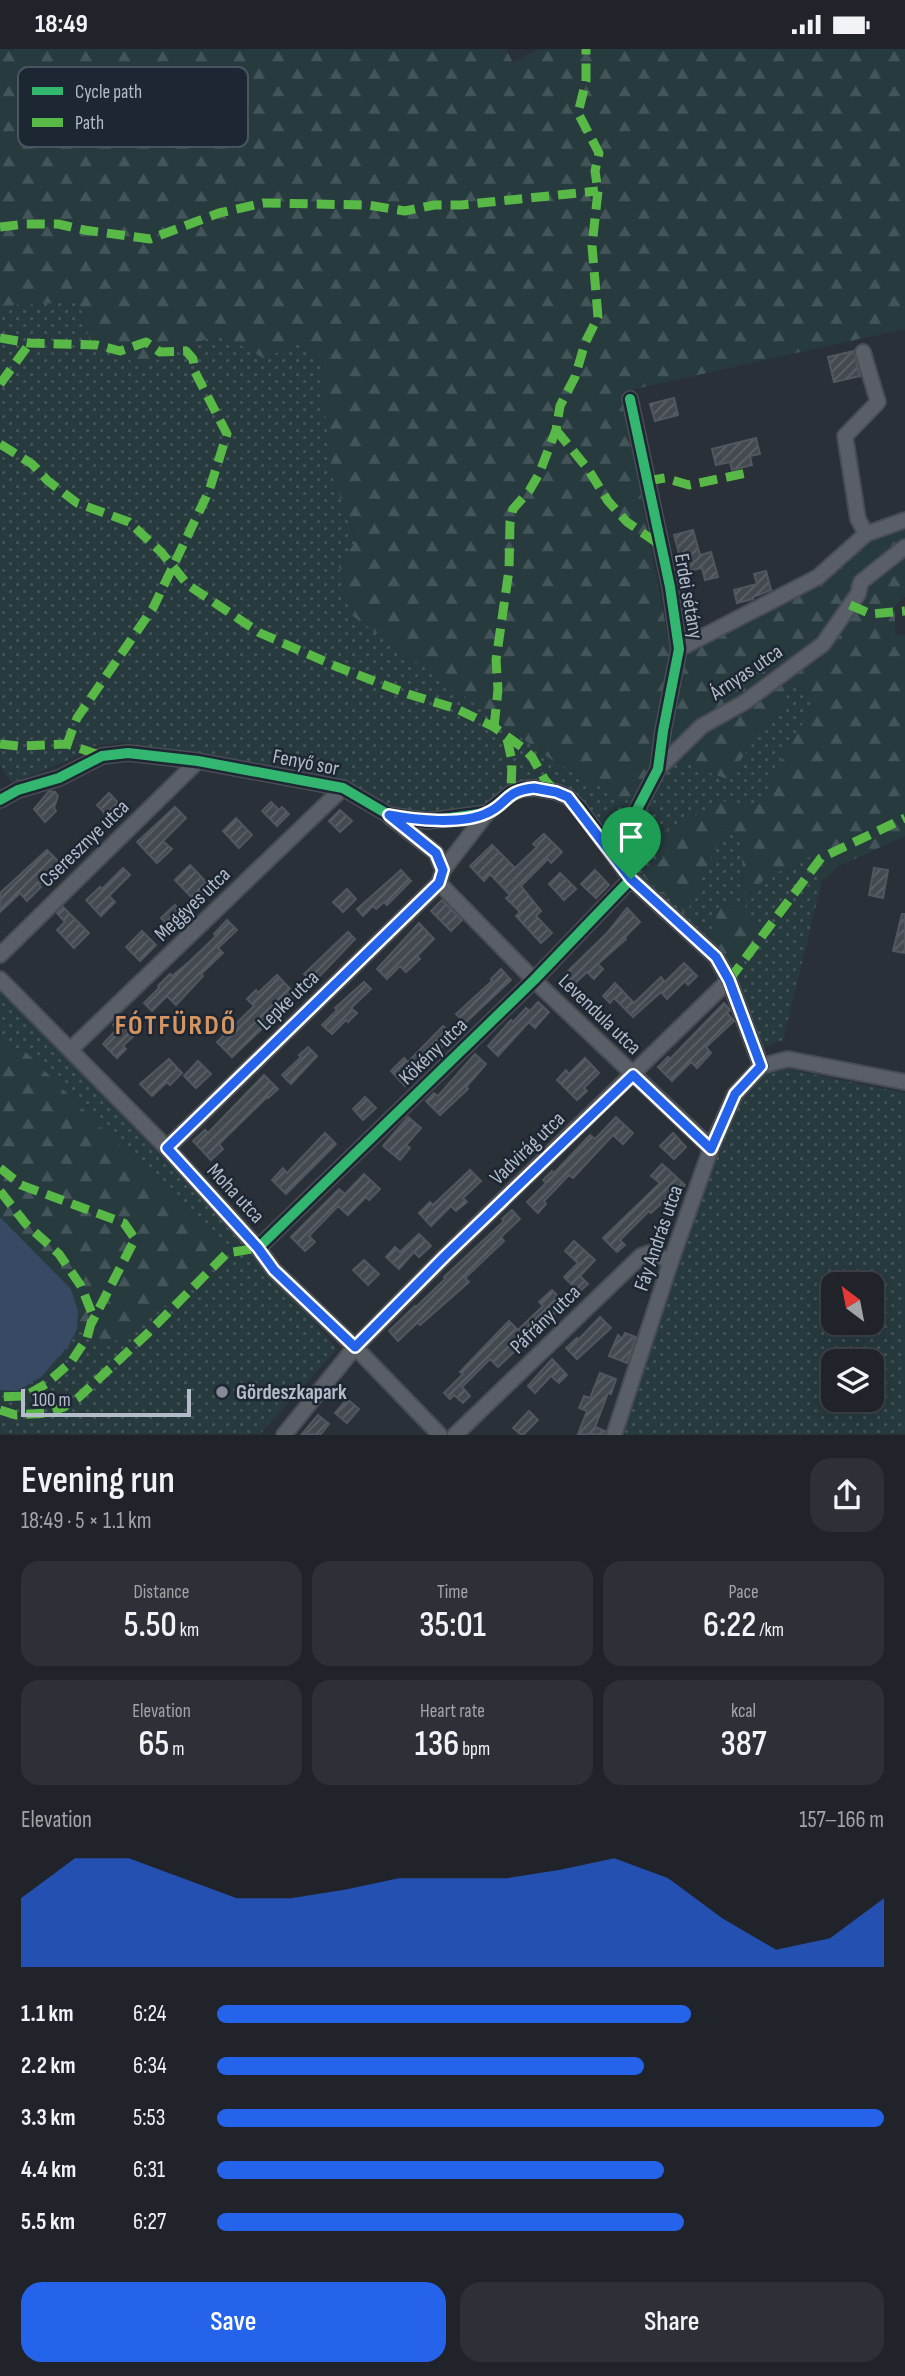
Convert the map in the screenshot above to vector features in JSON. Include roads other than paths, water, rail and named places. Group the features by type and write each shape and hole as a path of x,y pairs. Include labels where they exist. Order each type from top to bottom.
{"street":[{"path":"863,352 878,402 845,436 858,519 866,534"},
{"name":"Erdei sétány","path":"629,399 670,587 680,649 658,769 631,821 628,852 631,879"},
{"path":"680,649 818,577 866,534 905,520"},
{"name":"Árnyas utca","path":"658,769 702,726 745,702 823,645 859,594 861,582 905,547"},
{"name":"Fenyő sor","path":"0,800 18,790 59,778 102,756 128,753 198,761 342,788 389,815 427,821 487,813"},
{"name":"Cseresznye utca","path":"0,955 198,761"},
{"name":"Meggyes utca","path":"71,1049 342,788"},
{"path":"487,813 511,793 522,789 534,788 568,797 631,879 716,957 729,980 761,1066 788,1059 905,1082"},
{"name":"Lepke utca","path":"167,1148 441,876 487,813"},
{"name":"Levendula utca","path":"389,815 436,853 441,876 534,980 711,1149"},
{"name":"Kökény utca","path":"258,1248 534,980 631,879"},
{"name":"Moha utca","path":"0,979 167,1148 258,1248 274,1270 355,1347 440,1434"},
{"name":"Vadvirág utca","path":"284,1434 355,1347 729,980"},
{"name":"Fáy András utca","path":"614,1434 711,1149 735,1094 761,1066"},
{"name":"Páfrány utca","path":"455,1434 641,1256 649,1253 671,1261"}],"water":[{"path":"0,1217 71,1289 78,1311 77,1329 69,1345 41,1377 17,1391 0,1390"}],"place":[{"name":"Gördeszkapark","path":"222,1392"}],"district":[{"name":"FÓTFÜRDŐ","path":"176,1024"}]}
